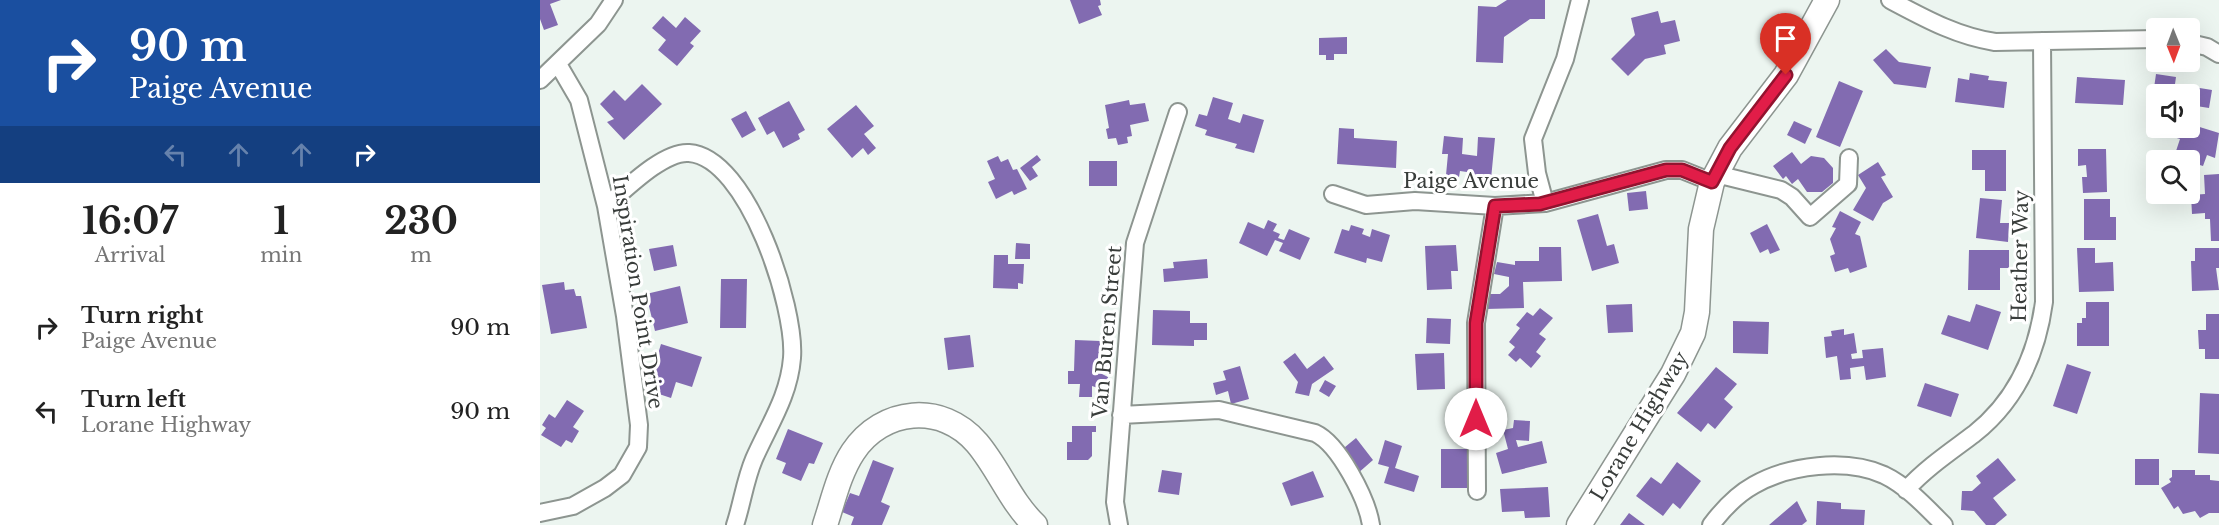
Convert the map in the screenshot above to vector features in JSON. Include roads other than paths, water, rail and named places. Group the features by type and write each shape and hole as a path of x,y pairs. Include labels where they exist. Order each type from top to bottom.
{"street":[{"path":"540,80 598,24 614,0"},
{"path":"1545,203 1536,165 1533,139 1565,59 1580,0"},
{"name":"Lorane Highway","path":"1579,525 1673,374 1693,333 1697,312 1701,230 1714,178 1730,148 1786,75 1827,0"},
{"path":"1890,0 1970,38 1995,42 2146,39"},
{"name":"Heather Way","path":"1906,490 1921,474 1976,432 1998,411 2017,388 2040,334 2044,302 2042,41"},
{"path":"2200,45 2207,46 2219,54"},
{"name":"Inspiration Point Drive","path":"540,513 573,506 605,488 622,475 638,447 639,425 625,316 606,206 579,100 558,64"},
{"name":"Van Buren Street","path":"1119,525 1115,501 1135,243 1178,112"},
{"path":"606,206 659,165 681,153 690,153 711,161 739,193 770,250 789,311 792,358 786,391 753,461 735,525"},
{"name":"Paige Avenue","path":"1333,194 1366,205 1415,201 1495,206 1545,203 1666,170 1682,170 1781,190 1792,197 1810,218 1848,184 1849,158"},
{"path":"1477,491 1476,323 1495,206"},
{"path":"1120,415 1219,410 1323,437 1353,480 1371,525"},
{"path":"825,525 842,475 853,452 868,434 886,422 902,416 921,414 953,422 966,432 978,444 1020,510 1035,525"},
{"path":"1711,525 1728,504 1755,484 1786,472 1820,467 1860,468 1884,476 1906,490 1944,525"}]}
